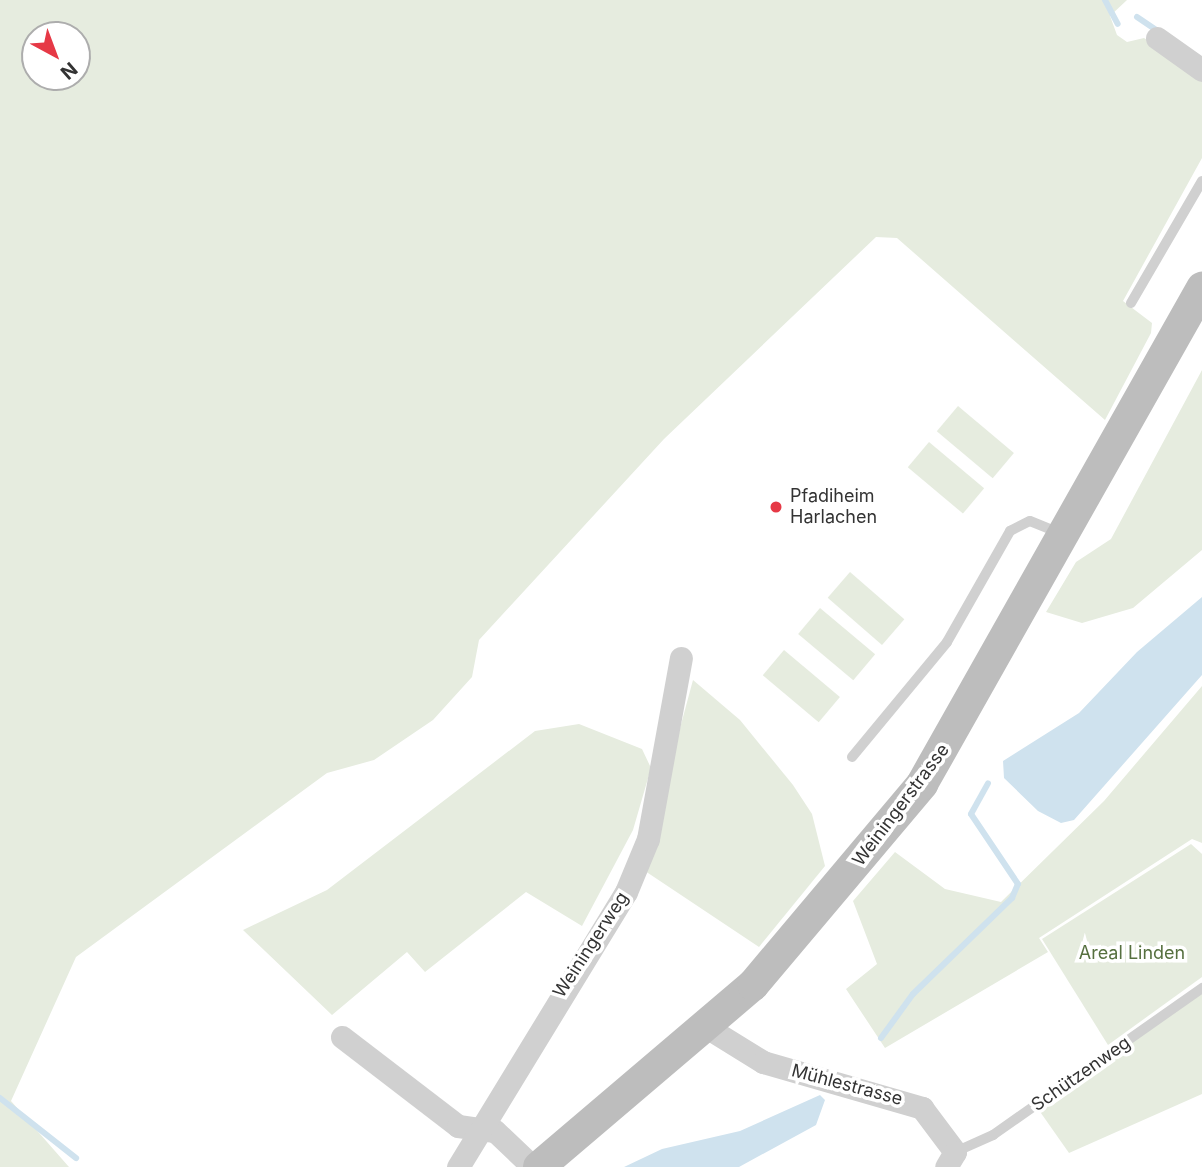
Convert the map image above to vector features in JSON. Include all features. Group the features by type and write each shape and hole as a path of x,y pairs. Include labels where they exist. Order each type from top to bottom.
{"street":[{"path":"1157,38 1202,70"},
{"name":"Weiningerstrasse","path":"539,1167 708,1028 765,971 922,784 1202,288"},
{"name":"Weiningerweg","path":"458,1167 475,1132 626,892 648,839 681,658"},
{"name":"Mühlestrasse","path":"708,1028 763,1062 912,1102 933,1116 950,1159"},
{"path":"342,1037 475,1132 495,1131 533,1167"}],"lane":[{"path":"1131,303 1202,181"},
{"path":"852,757 947,642 1010,531 1030,521 1064,536"},
{"name":"Schützenweg","path":"950,1159 993,1135 1202,988"}],"green space":[{"path":"0,0 1127,0 1110,16 1117,35 1127,42 1144,38 1202,76 1202,158 1123,301 1152,323 1151,333 1105,420 897,238 876,237 664,439 479,640 472,677 433,720 374,760 327,773 76,957 11,1101 69,1167 0,1167"},
{"path":"1202,370 1202,550 1133,608 1082,623 1046,612 1076,562 1111,539"},
{"path":"958,406 1014,453 993,478 937,431"},
{"path":"929,442 984,488 963,514 908,467"},
{"path":"850,572 904,619 882,645 828,598"},
{"path":"820,608 875,654 853,680 798,634"},
{"path":"784,650 840,697 819,722 763,675"},
{"path":"693,680 740,720 793,785 812,814 825,866 759,947 642,869"},
{"path":"1202,686 1202,843 1192,839 1039,938 1048,952 885,1048 846,989 877,964 853,901 895,852 945,889 1001,902 1104,801"},
{"path":"579,724 642,749 651,768 633,830 582,926 526,892 425,972 407,952 332,1015 243,930 327,890 535,731"},
{"name":"Areal Linden","path":"1191,844 1202,854 1202,977 1108,1045 1042,939"},
{"name":"Areal Linden","path":"1202,991 1202,1094 1069,1153 1036,1106"}],"water":[{"path":"1202,597 1202,675 1074,820 1061,823 1038,811 1004,778 1003,761 1079,713 1137,652"},
{"path":"820,1095 825,1100 816,1125 739,1167 624,1167 662,1149 740,1131"}],"waterway":[{"path":"1105,0 1118,24"},
{"path":"1137,17 1158,31"},
{"path":"881,1038 913,994 1012,898 1018,884 971,814 988,783"},
{"path":"0,1098 76,1158"}],"place":[{"name":"Pfadiheim Harlachen","path":"776,507"}]}
